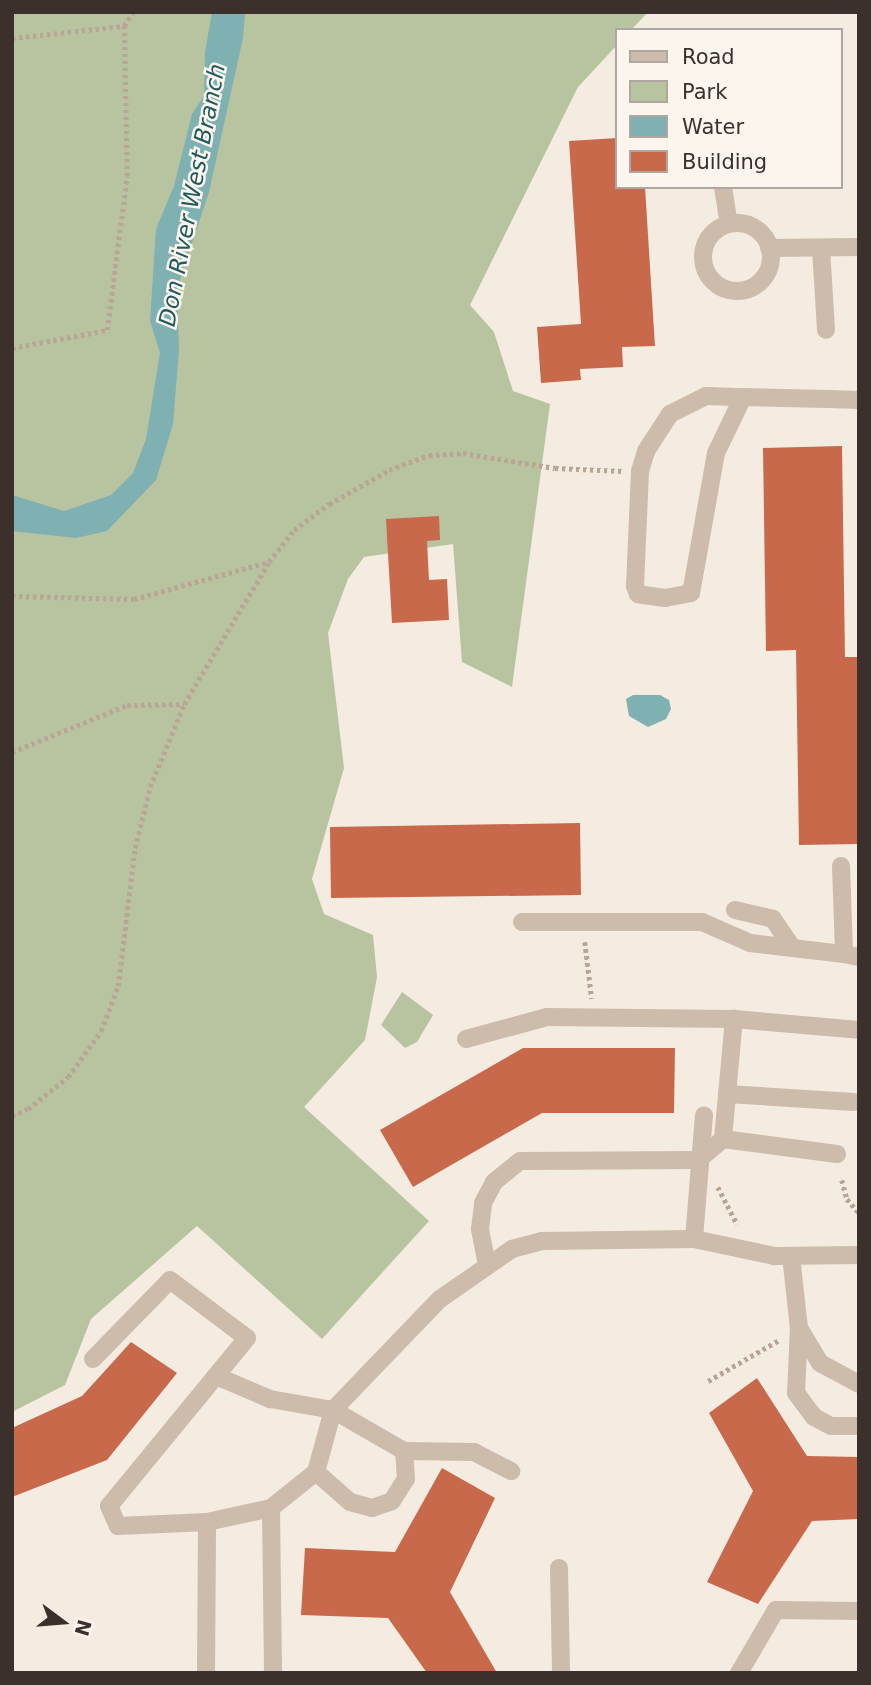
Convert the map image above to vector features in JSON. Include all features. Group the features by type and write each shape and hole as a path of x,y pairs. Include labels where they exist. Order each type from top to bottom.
{"street":[{"path":"723,189 729,224"},
{"path":"729,224 749,225 769,248 768,271 752,287 741,291 719,286 704,269 702,257 710,236 729,224"},
{"path":"769,248 859,247"},
{"path":"821,248 827,330"},
{"path":"743,397 716,453 703,510 693,587 686,597 649,597 638,594 635,586 640,471 646,451 670,414 706,396 859,400"},
{"path":"522,922 702,922 750,943 792,946 852,956 841,866"},
{"path":"735,910 773,919 792,946"},
{"path":"466,1039 547,1017 734,1019 859,1030"},
{"path":"487,1265 480,1229 483,1203 494,1182 520,1161 698,1160 723,1139 734,1019"},
{"path":"727,1094 855,1102"},
{"path":"694,1239 698,1160 704,1115"},
{"path":"723,1139 837,1154"},
{"path":"93,1359 170,1280 247,1338 109,1506 118,1526 207,1522 271,1508 316,1472 333,1410 440,1299 512,1249 542,1241 694,1239 791,1256 859,1255"},
{"path":"791,1256 799,1328 796,1393 814,1417 831,1426 859,1426"},
{"path":"799,1328 820,1363 859,1384"},
{"path":"216,1377 270,1399 333,1410 404,1451 474,1452 511,1471"},
{"path":"316,1472 350,1502 372,1508 392,1501 407,1479 404,1451"},
{"path":"271,1508 273,1673"},
{"path":"206,1673 207,1522"},
{"path":"559,1568 561,1673"},
{"path":"739,1673 776,1610 859,1611"}],"path":[{"path":"12,348 107,330 127,176 124,26 133,12"},
{"path":"12,38 124,26"},
{"path":"12,1116 28,1109 68,1077 101,1031 118,986 135,848 150,787 184,704 269,562 294,530 329,504 389,470 429,455 463,453 555,468 640,471"},
{"path":"12,596 134,599 269,562"},
{"path":"12,752 127,705 184,704"},
{"path":"582,922 595,1017"},
{"path":"842,1180 847,1199 859,1213"},
{"path":"716,1182 737,1224"},
{"path":"708,1381 799,1328"}],"green space":[{"path":"12,12 648,12 633,28 616,28 616,46 578,87 470,305 494,332 513,391 550,404 512,687 462,662 453,544 364,557 348,579 328,633 344,768 312,879 324,914 373,935 377,977 365,1040 304,1107 429,1221 322,1339 197,1226 91,1319 65,1385 12,1412"},
{"path":"402,992 433,1015 417,1042 405,1048 381,1025"}],"water":[{"name":"Don River West Branch","path":"212,12 245,12 243,38 209,192 177,289 179,350 173,424 156,480 107,531 76,538 12,531 12,495 64,511 111,495 133,473 146,439 160,353 150,321 156,229 174,186 192,114 204,96 205,52"},
{"path":"633,695 660,695 669,700 671,709 666,719 648,727 629,716 626,699"}],"building":[{"path":"616,138 616,189 645,189 655,346 622,347 623,367 580,369 581,380 541,383 537,327 581,324 569,141"},
{"path":"842,446 845,657 859,657 859,844 799,845 796,650 766,651 763,448"},
{"path":"439,516 440,540 427,541 429,580 447,579 449,620 392,623 386,519"},
{"path":"580,823 581,895 331,898 330,827"},
{"path":"523,1048 675,1048 674,1113 542,1113 413,1187 380,1130"},
{"path":"131,1342 177,1373 107,1460 12,1497 12,1428 82,1396"},
{"path":"757,1378 807,1456 859,1457 859,1519 812,1521 758,1604 707,1582 753,1491 709,1413"},
{"path":"442,1468 495,1498 450,1592 497,1673 427,1673 388,1618 301,1615 305,1548 395,1552"}]}
